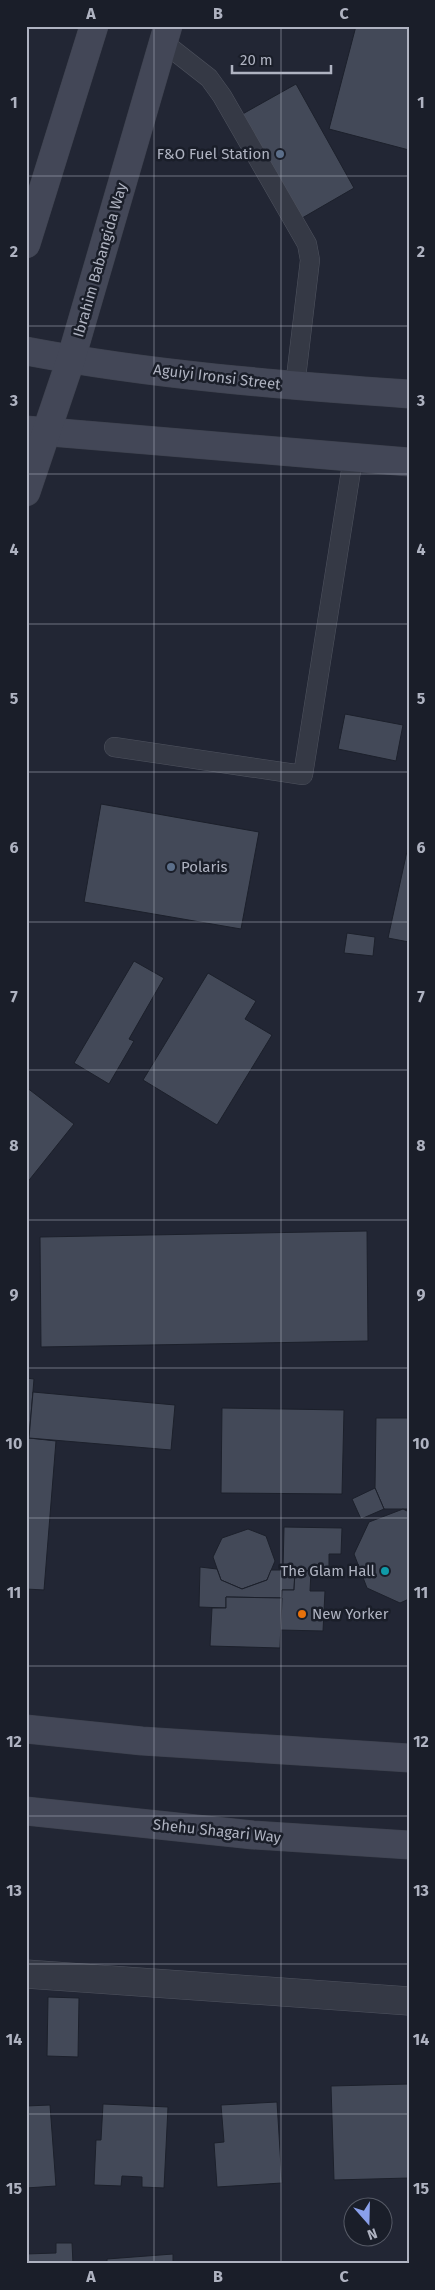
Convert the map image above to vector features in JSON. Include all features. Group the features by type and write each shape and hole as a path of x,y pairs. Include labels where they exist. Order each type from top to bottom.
{"main road":[{"path":"26,244 94,26"},
{"name":"Ibrahim Babangida Way","path":"26,492 36,431 71,360 166,34"},
{"name":"Aguiyi Ironsi Street","path":"26,351 71,360 295,386 409,394"},
{"path":"36,431 409,462"},
{"path":"26,1729 142,1741 409,1758"},
{"name":"Shehu Shagari Way","path":"26,1811 253,1836 409,1845"}],"street":[{"path":"26,1974 409,2001"}],"lane":[{"path":"166,34 209,78 222,96 307,244 310,260 295,386"},
{"path":"114,747 303,775 353,458"}],"building":[{"path":"356,26 409,26 409,150 329,129"},
{"path":"296,84 354,188 297,221 239,116"},
{"path":"345,714 403,725 396,761 338,749"},
{"name":"Polaris","path":"101,804 259,832 241,929 84,902"},
{"path":"409,842 409,942 388,938"},
{"path":"347,933 375,937 373,956 344,953"},
{"path":"134,961 164,978 129,1039 134,1041 109,1084 74,1063"},
{"path":"208,973 256,1001 245,1019 272,1035 217,1125 143,1080"},
{"path":"26,1087 74,1124 26,1184"},
{"path":"367,1231 368,1341 41,1347 40,1237"},
{"path":"26,1378 34,1379 29,1438 56,1441 44,1590 26,1589"},
{"path":"33,1392 175,1405 171,1450 29,1438"},
{"path":"222,1408 344,1410 342,1494 221,1493"},
{"path":"376,1418 409,1418 409,1509 384,1509 375,1488"},
{"path":"375,1488 384,1509 361,1519 352,1499"},
{"name":"The Glam Hall","path":"403,1509 409,1512 409,1599 400,1603 367,1588 354,1554 369,1522"},
{"path":"284,1527 342,1528 341,1554 329,1554 329,1571 283,1570"},
{"path":"248,1529 266,1536 275,1561 267,1580 242,1589 221,1580 213,1557 222,1538"},
{"path":"200,1567 217,1569 221,1580 242,1589 267,1580 271,1570 295,1570 294,1590 282,1590 282,1598 226,1597 226,1608 199,1607"},
{"name":"New Yorker","path":"295,1570 311,1571 310,1591 325,1591 323,1631 280,1630 282,1590 294,1590"},
{"path":"226,1597 282,1598 280,1648 210,1646 212,1608 226,1608"},
{"path":"48,1997 79,1998 78,2057 47,2056"},
{"path":"409,2084 409,2178 334,2180 331,2086"},
{"path":"277,2102 282,2183 217,2187 214,2143 224,2142 221,2105"},
{"path":"103,2104 168,2107 164,2188 142,2187 142,2177 122,2176 121,2186 94,2185 96,2140 101,2140"},
{"path":"50,2105 56,2186 26,2188 26,2106"},
{"path":"56,2243 72,2243 73,2264 26,2264 26,2254 56,2253"},
{"path":"173,2254 173,2264 107,2264 107,2259"}],"place":[{"name":"F&O Fuel Station","path":"280,154"},
{"name":"Polaris","path":"171,867"},
{"name":"The Glam Hall","path":"385,1571"},
{"name":"New Yorker","path":"302,1614"}]}
